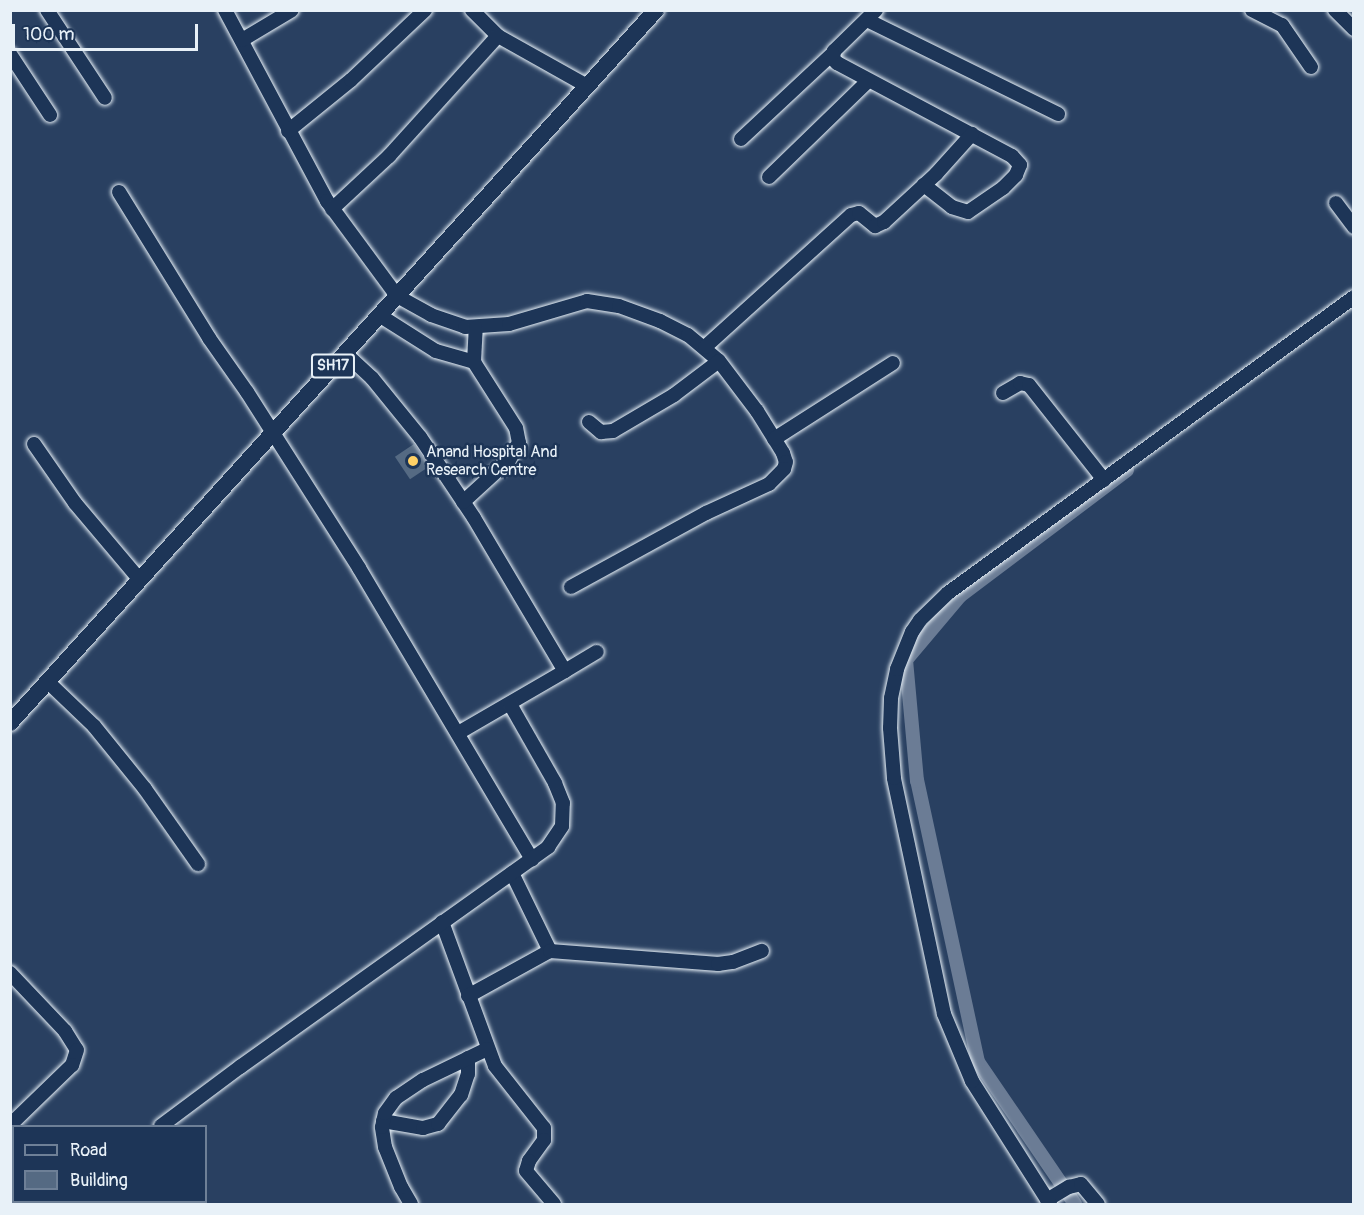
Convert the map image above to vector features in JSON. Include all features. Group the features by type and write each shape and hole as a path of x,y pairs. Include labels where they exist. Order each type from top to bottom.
{"main road":[{"name":"SH17","path":"10,723 656,10"}],"street":[{"path":"47,10 105,98"},
{"path":"225,10 288,131 332,208 396,296 451,324 476,328 510,324 587,301 603,302 660,321 705,347 719,361 757,411 774,439 786,462 784,470 769,484 706,513 572,586"},
{"path":"242,40 292,10"},
{"path":"288,131 351,80 425,10"},
{"path":"472,10 498,36 587,86"},
{"path":"1252,10 1282,25 1311,67"},
{"path":"1335,10 1353,29"},
{"path":"741,139 872,15 1058,114"},
{"path":"332,208 389,156 498,36"},
{"path":"10,54 50,115"},
{"path":"832,54 837,63 972,134 1016,159 1020,165 1016,176 989,200 968,212 952,207 924,185"},
{"path":"769,177 868,81"},
{"path":"705,347 851,215 859,213 877,226 924,185 972,134"},
{"path":"119,192 209,338 359,568 532,859"},
{"path":"1336,203 1353,227"},
{"path":"1098,1204 1085,1187 1076,1184 1056,1196 972,1081 944,1014 894,778 890,737 891,698 904,649 920,620 976,571 1353,297"},
{"path":"379,315 436,351 474,362"},
{"path":"463,502 509,460 519,443 516,428 474,362 476,328"},
{"path":"345,353 396,406 463,502 565,671"},
{"path":"589,422 601,432 613,431 674,394 719,361"},
{"path":"774,439 893,363"},
{"path":"1003,393 1020,383 1029,385 1104,480"},
{"path":"34,444 75,503 140,580"},
{"path":"458,733 597,652"},
{"path":"48,682 75,706 108,743 198,864"},
{"path":"162,1125 532,859 556,837 562,826 563,803 555,783 510,704"},
{"path":"512,873 550,951"},
{"path":"442,922 488,1049 505,1081 544,1128 544,1140 526,1171 554,1204"},
{"path":"468,996 550,951 717,964 733,962 762,951"},
{"path":"10,973 64,1031 77,1050 72,1065 10,1125"},
{"path":"411,1204 401,1187 386,1147 383,1122 385,1113 396,1098 423,1080 488,1049"},
{"path":"383,1122 423,1128 438,1124 461,1095 468,1074 468,1058"}],"building":[{"path":"414,444 429,466 410,479 395,457"}],"waterway":[{"path":"1075,1204 978,1062 917,781 906,660 960,596 1127,470"}],"place":[{"name":"Anand Hospital And Research Centre","path":"413,461"}]}
